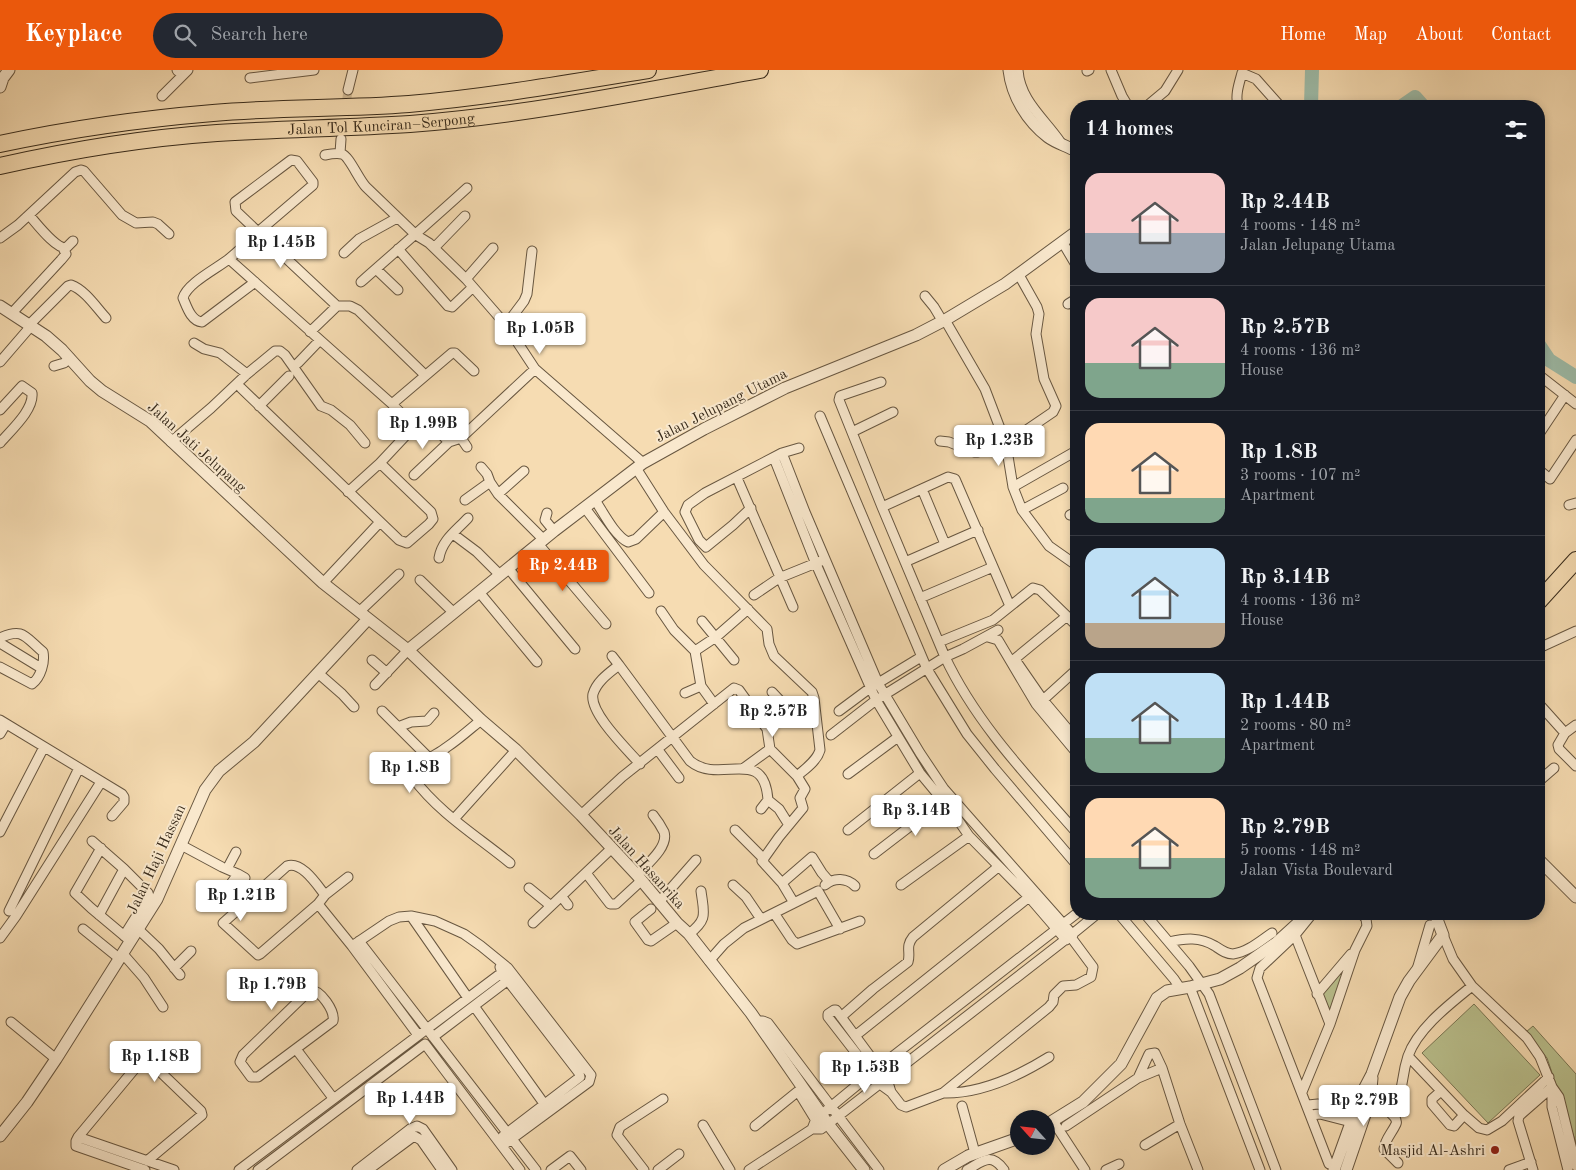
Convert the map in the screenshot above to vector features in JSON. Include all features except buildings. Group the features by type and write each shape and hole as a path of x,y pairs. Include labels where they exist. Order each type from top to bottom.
{"highway":[{"name":"Jalan Tol Kunciran–Serpong","path":"0,144 121,122 214,113 409,104 523,91 648,70"},
{"name":"Jalan Tol Kunciran–Serpong","path":"0,166 52,154 124,143 216,134 410,124 524,112 760,70"},
{"path":"1545,594 1576,560"},
{"path":"1545,606 1576,578"}],"street":[{"path":"0,87 3,78 9,70"},
{"path":"178,70 186,70"},
{"path":"162,96 186,70"},
{"path":"250,78 282,72 314,70"},
{"path":"348,90 353,70"},
{"path":"1111,70 1124,100"},
{"path":"1155,100 1165,91 1178,70"},
{"path":"1012,71 1015,96 1026,114 1048,138 1070,148"},
{"path":"1237,100 1238,86 1242,73 1256,79 1275,100"},
{"path":"340,153 341,139"},
{"path":"325,155 340,153 348,158 361,182 397,218 434,248 466,279 506,325 535,369 640,465 664,512 710,572 767,628 769,644 774,656 808,686 814,698 819,752 797,776"},
{"path":"255,282 202,322 196,321 183,298 185,293 229,259 258,232 312,187 314,182 297,161 291,160 235,202 236,210 258,232 337,306 350,306 358,310 425,375"},
{"path":"0,238 18,225 75,172 81,170 84,171 122,215 136,223 154,222 169,234"},
{"path":"361,282 467,188"},
{"path":"12,313 66,254 63,248 45,234 29,215"},
{"path":"434,248 465,216"},
{"path":"344,253 359,239 397,218"},
{"name":"Jalan Jelupang Utama","path":"408,650 453,612 640,465 704,429 784,388 916,335 944,321 1019,275 1070,238"},
{"path":"63,248 73,241"},
{"path":"1063,244 1070,255"},
{"path":"466,279 493,248"},
{"path":"398,249 448,306 452,307 473,287"},
{"path":"506,325 527,294 532,251"},
{"path":"229,259 392,404 410,424 410,431 380,463 348,492"},
{"path":"376,269 398,290"},
{"path":"940,441 949,442 978,452 1005,441 1053,412 1056,406 1044,379 1036,334 1039,314 1019,275"},
{"path":"0,362 30,325 68,286 71,285 77,288 106,318"},
{"path":"925,296 944,321 985,389 1005,441 1013,487 1022,510 1049,546 1070,561"},
{"name":"Jalan Jati Jelupang","path":"0,306 46,336 70,358 86,377 117,402 138,412 150,421 324,583 364,616"},
{"path":"310,332 337,306"},
{"path":"298,363 320,340"},
{"path":"194,343 204,349 220,353 247,374"},
{"path":"171,442 269,354 274,351 280,351 285,355 321,406 331,410 350,425 365,443"},
{"path":"392,404 452,352 474,371"},
{"path":"54,366 64,363 70,358"},
{"path":"414,475 449,442 461,438 535,369"},
{"path":"259,406 289,376"},
{"path":"1545,379 1576,404"},
{"path":"881,382 840,396 839,400 939,642 936,662 967,734 1070,857"},
{"path":"0,410 22,386 32,393 33,400 30,408 0,443"},
{"path":"241,388 398,540 407,543 430,524 433,519 431,512 380,463"},
{"path":"1545,425 1565,394"},
{"path":"852,432 893,412"},
{"path":"820,416 921,657 936,662 955,679 983,721 1010,756 1070,825"},
{"path":"435,428 449,442"},
{"path":"461,438 467,447"},
{"path":"1545,475 1550,480 1576,440"},
{"path":"751,508 706,547 702,545 685,512 688,504 705,493 778,456 799,448"},
{"path":"1013,487 1070,454"},
{"path":"778,456 825,559 874,686 876,700 898,737 920,773 943,801 958,812 1060,927"},
{"path":"778,456 816,564 874,686 885,695 958,812 969,836 1070,937 1094,967 1091,977 1076,985 1063,986 1054,995 1053,1002 1049,1007 943,1093 906,1107 901,1105 875,1070 828,1016 835,1010 855,1036 875,1070"},
{"path":"481,467 498,494 542,542 606,624"},
{"path":"498,494 524,471"},
{"path":"882,507 948,477 955,479 1010,606"},
{"path":"736,478 751,508 792,607"},
{"path":"465,500 490,482"},
{"path":"1022,510 1064,488"},
{"path":"922,489 945,544"},
{"path":"596,500 612,525 624,540 628,542 636,539 664,512"},
{"path":"585,508 649,593"},
{"path":"547,513 545,520 554,532"},
{"path":"439,558 444,543 468,518"},
{"path":"324,583 380,522"},
{"path":"905,562 978,530"},
{"path":"453,534 504,572 575,649"},
{"path":"754,595 779,578 825,559"},
{"path":"920,598 993,567"},
{"path":"364,616 376,594 399,574"},
{"path":"420,580 453,612"},
{"path":"939,642 993,620 1030,589 1036,588 1042,592 1070,619"},
{"path":"479,592 537,662"},
{"path":"695,652 716,637 748,609"},
{"path":"661,611 674,630 695,652 701,686 714,704"},
{"name":"Jalan Hasanrika","path":"364,616 408,650 481,720 516,750 612,848 639,878 655,906 689,934 758,1022 822,1121 864,1170"},
{"name":"Jalan Haji Hassan","path":"0,1136 27,1102 56,1059 121,957 128,939 138,930 157,899 205,790 212,779 254,742 318,673 364,616"},
{"path":"1013,661 1066,616"},
{"path":"993,620 1003,643 1036,704 1070,744"},
{"path":"702,621 734,660"},
{"path":"831,735 876,700 936,662 988,637 998,630"},
{"path":"1545,645 1576,631"},
{"path":"0,638 15,632 26,637 43,652 41,668 37,679 32,684 0,667"},
{"path":"988,637 1003,643"},
{"path":"0,643 41,668"},
{"path":"375,685 408,650"},
{"path":"612,656 690,761 704,769 724,771 744,768 757,772 764,778 767,786 768,800 761,809"},
{"path":"839,711 874,686 921,657"},
{"path":"372,660 387,673"},
{"path":"1013,661 1070,732"},
{"path":"619,665 598,684 592,700 596,710 610,730 640,764"},
{"path":"318,673 354,706"},
{"path":"1043,700 1070,675"},
{"path":"685,693 701,686"},
{"path":"580,815 640,764 731,690 736,688 767,729 770,749 797,776 805,789 800,798 803,808 762,861 782,883 794,903"},
{"path":"767,729 788,714 789,710 772,692"},
{"path":"382,711 429,758"},
{"path":"1545,711 1565,733"},
{"path":"398,727 411,722 427,721 434,713"},
{"path":"481,720 448,747 429,758 416,771 413,778 422,790 454,820 510,863"},
{"path":"0,734 3,722 122,794 124,802 112,816"},
{"path":"1576,725 1565,733 1558,745 1559,749 1576,766"},
{"path":"848,774 898,737"},
{"path":"0,832 44,747"},
{"path":"744,768 770,749"},
{"path":"454,820 516,750"},
{"path":"658,750 679,778"},
{"path":"0,938 79,768"},
{"path":"1545,776 1554,768"},
{"path":"848,830 920,773"},
{"path":"13,913 101,782"},
{"path":"768,800 779,809 789,825"},
{"path":"874,854 943,801"},
{"path":"586,874 610,904 616,904 660,850 664,834 654,815"},
{"path":"735,830 764,859"},
{"path":"901,885 969,836"},
{"path":"92,841 101,848 146,890 149,896 128,939 75,893 101,848"},
{"path":"181,845 241,876 219,900"},
{"path":"533,923 612,848"},
{"path":"227,869 236,852"},
{"path":"782,883 812,857 829,881"},
{"path":"677,923 651,941 648,940 635,922 655,906 696,860"},
{"path":"326,895 298,866 291,864 263,886 224,923 258,955 348,877"},
{"path":"1545,866 1576,897"},
{"path":"841,1017 908,962 908,948 913,937 998,867"},
{"path":"99,915 124,869"},
{"path":"709,960 724,944 744,928 818,890 829,881 843,879 855,886"},
{"path":"733,885 746,898 761,919"},
{"path":"530,888 551,906"},
{"path":"818,890 840,929"},
{"path":"689,934 700,925 703,919 702,891"},
{"path":"562,897 568,905"},
{"path":"855,1036 1029,897"},
{"path":"318,904 355,943 426,1028 536,1170"},
{"path":"0,906 13,913"},
{"path":"774,913 792,940 797,944 860,921"},
{"path":"355,943 389,921 399,917 411,916 435,921 464,934 499,962 580,1077"},
{"path":"411,916 468,998"},
{"path":"749,1170 822,1121 875,1070 1070,919"},
{"path":"822,1121 838,1116 884,1082 1090,920"},
{"path":"1124,920 1174,978 1185,988 1199,1010 1260,1170"},
{"path":"1151,920 1203,984 1213,1005 1276,1170"},
{"path":"1055,1120 1083,1102 1121,1064 1157,998 1167,991 1220,979 1240,968 1276,943 1300,920"},
{"path":"1307,920 1295,935 1260,968 1257,978 1332,1167"},
{"path":"1302,1092 1330,1024 1355,950 1367,926 1366,920"},
{"path":"1437,920 1453,959 1472,986 1527,1038 1540,1057 1552,1087 1552,1107 1568,1170"},
{"path":"1417,969 1430,925"},
{"path":"83,929 121,957 144,978 163,1007"},
{"path":"138,930 159,949 177,972 191,951"},
{"path":"1169,942 1187,938 1202,940 1227,953 1234,954 1253,946 1272,933"},
{"path":"1295,935 1330,1024"},
{"path":"1332,1167 1366,1098 1372,1074 1400,998 1417,969 1443,935"},
{"path":"355,943 418,1035"},
{"path":"1317,994 1355,950"},
{"path":"240,1170 426,1028 468,998 508,974"},
{"path":"433,1037 474,1006 508,974"},
{"path":"508,974 591,1075 591,1080"},
{"path":"1401,1089 1404,1067 1417,1039 1442,1012 1472,986"},
{"path":"310,990 313,990 326,1003 334,1019 296,1049 254,1078 248,1074 240,1062 243,1055 310,990"},
{"path":"1199,1010 1213,1005"},
{"path":"474,1006 545,1104"},
{"path":"11,1022 56,1059"},
{"path":"258,1170 425,1044 520,1170"},
{"path":"296,1049 333,1098"},
{"path":"1138,1078 1150,1053 1156,1054 1198,1170"},
{"path":"1408,1056 1464,1115 1479,1128 1487,1130 1502,1121 1549,1077"},
{"path":"943,1093 961,1093 1010,1079 1049,1057"},
{"path":"146,1165 202,1115 201,1111 157,1068 146,1060 142,1060 78,1137 146,1165 174,1170"},
{"path":"377,1065 384,1074"},
{"path":"1066,1126 1138,1078 1162,1068"},
{"path":"580,1077 591,1080"},
{"path":"510,1136 545,1104 580,1077"},
{"path":"500,1143 591,1080"},
{"path":"1552,1087 1559,1097 1576,1166"},
{"path":"1509,1170 1532,1166 1518,1121 1519,1116 1552,1087"},
{"path":"1441,1091 1432,1099 1432,1104 1450,1125 1454,1126 1464,1115"},
{"path":"755,1126 797,1092 822,1121"},
{"path":"1366,1098 1376,1102 1397,1120 1388,1136 1384,1150 1398,1163"},
{"path":"644,1170 617,1135 617,1132 620,1127 663,1099"},
{"path":"1308,1105 1318,1104 1356,1119"},
{"path":"962,1106 975,1153"},
{"path":"1311,1115 1320,1114 1356,1119"},
{"path":"822,1121 838,1116"},
{"path":"838,1116 879,1170"},
{"path":"1346,1170 1356,1119"},
{"path":"1146,1145 1180,1124"},
{"path":"368,1170 414,1136 417,1126"},
{"path":"357,1170 410,1129 417,1126 423,1129 452,1170"},
{"path":"703,1126 730,1170"},
{"path":"1055,1130 1085,1170"},
{"path":"414,1136 421,1140 442,1170"},
{"path":"944,1170 975,1153 1010,1141"},
{"path":"658,1170 679,1154"},
{"path":"552,1170 570,1156 581,1170"},
{"path":"967,1170 985,1160 992,1159 998,1161 1004,1170"},
{"path":"1106,1170 1119,1164"}],"green space":[{"path":"1354,950 1329,1013 1320,992"},
{"path":"1474,1004 1540,1075 1488,1123 1422,1053"},
{"path":"1533,1026 1576,1074 1576,1143 1547,1058 1526,1032"}],"waterway":[{"path":"1311,100 1312,70"},
{"path":"1411,100 1415,97 1418,100"},
{"path":"1545,354 1549,360 1576,377"}],"tunnel":[{"path":"343,129 348,90"}],"place":[{"name":"Masjid Al-Ashri","path":"1495,1150"}]}
